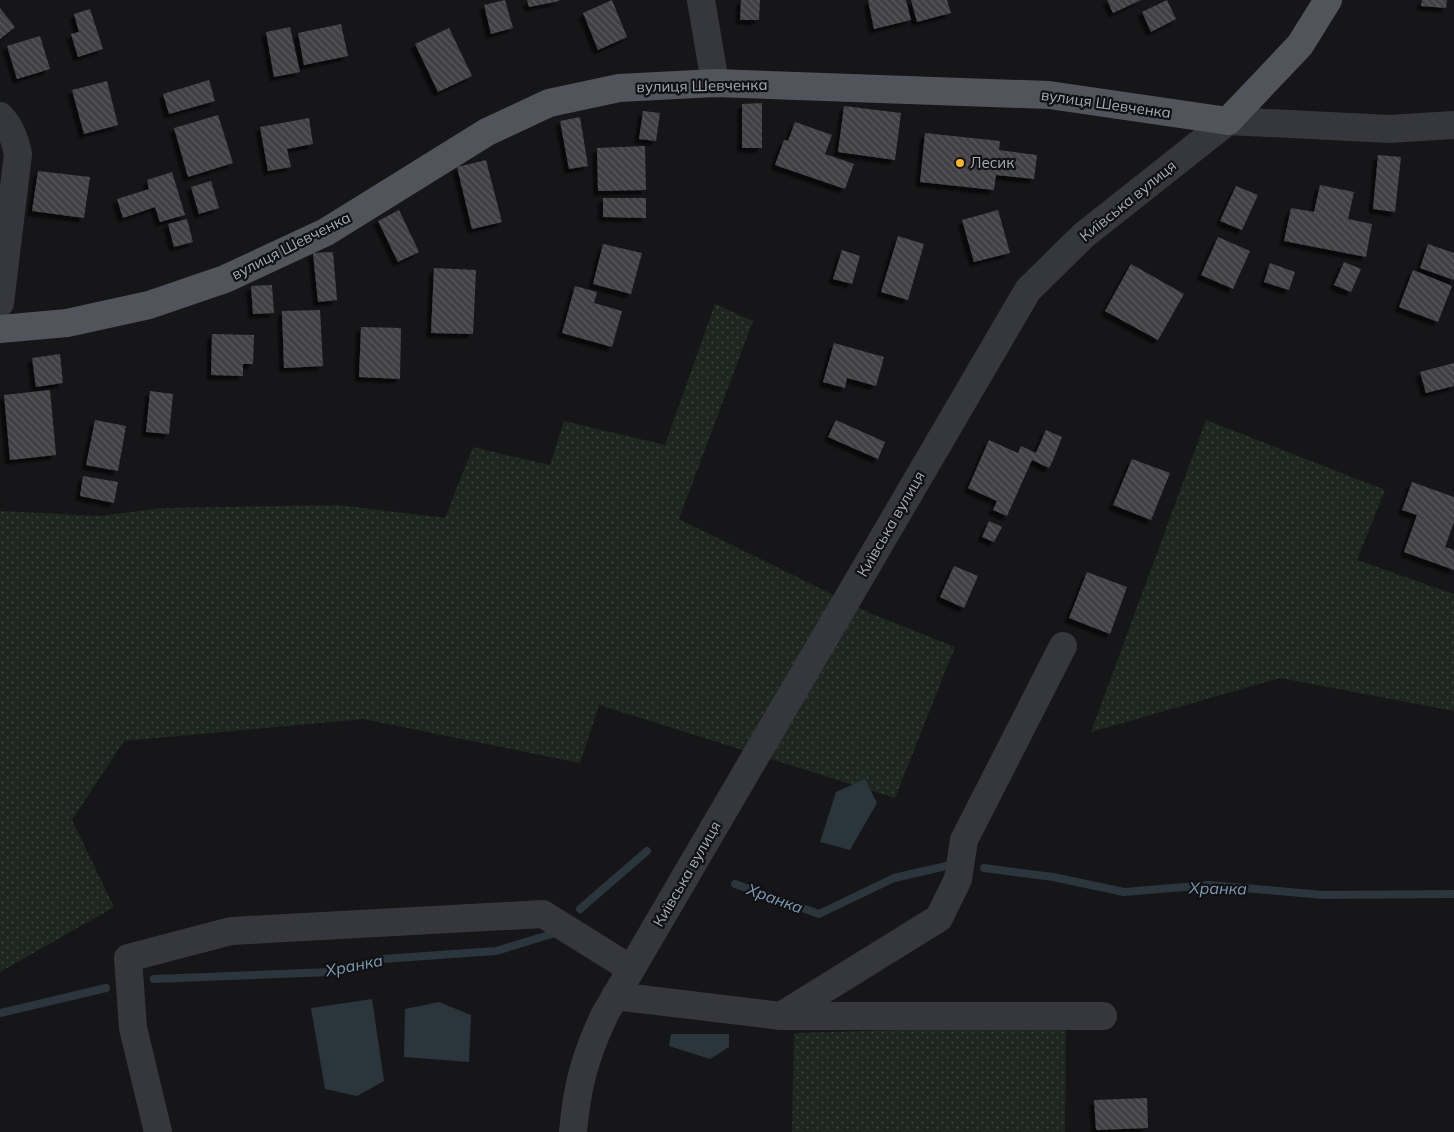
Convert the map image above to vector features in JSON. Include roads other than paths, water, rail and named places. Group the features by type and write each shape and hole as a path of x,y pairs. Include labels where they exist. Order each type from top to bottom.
{"main road":[{"name":"Київська вулиця","path":"1228,121 1300,45 1328,0"},
{"name":"вулиця Шевченка","path":"0,329 67,323 85,319 149,304 225,279 326,232 487,132 549,103 619,88 715,83 1049,95 1228,121"}],"street":[{"path":"701,0 715,83"},
{"path":"0,116 8,125 16,140 18,154 0,303"},
{"name":"вулиця Шевченка","path":"1228,121 1389,129 1454,125"},
{"name":"Київська вулиця","path":"573,1132 577,1092 589,1047 615,996 1028,290 1084,235 1228,121"},
{"path":"781,1016 939,918 958,879 964,840 1063,646"},
{"path":"158,1132 132,1028 128,958 231,931 542,914 631,969"},
{"path":"615,996 781,1016 1104,1016"}],"waterway":[{"name":"Хранка","path":"580,909 647,851"},
{"name":"Хранка","path":"735,884 819,914 894,878 955,864"},
{"name":"Хранка","path":"984,868 1053,877 1124,892 1209,885 1323,895 1454,894"},
{"name":"Хранка","path":"154,979 330,972 383,959 496,951 552,934"},
{"name":"Хранка","path":"0,1013 106,988"}],"place":[{"name":"Лесик","path":"960,163"}]}
